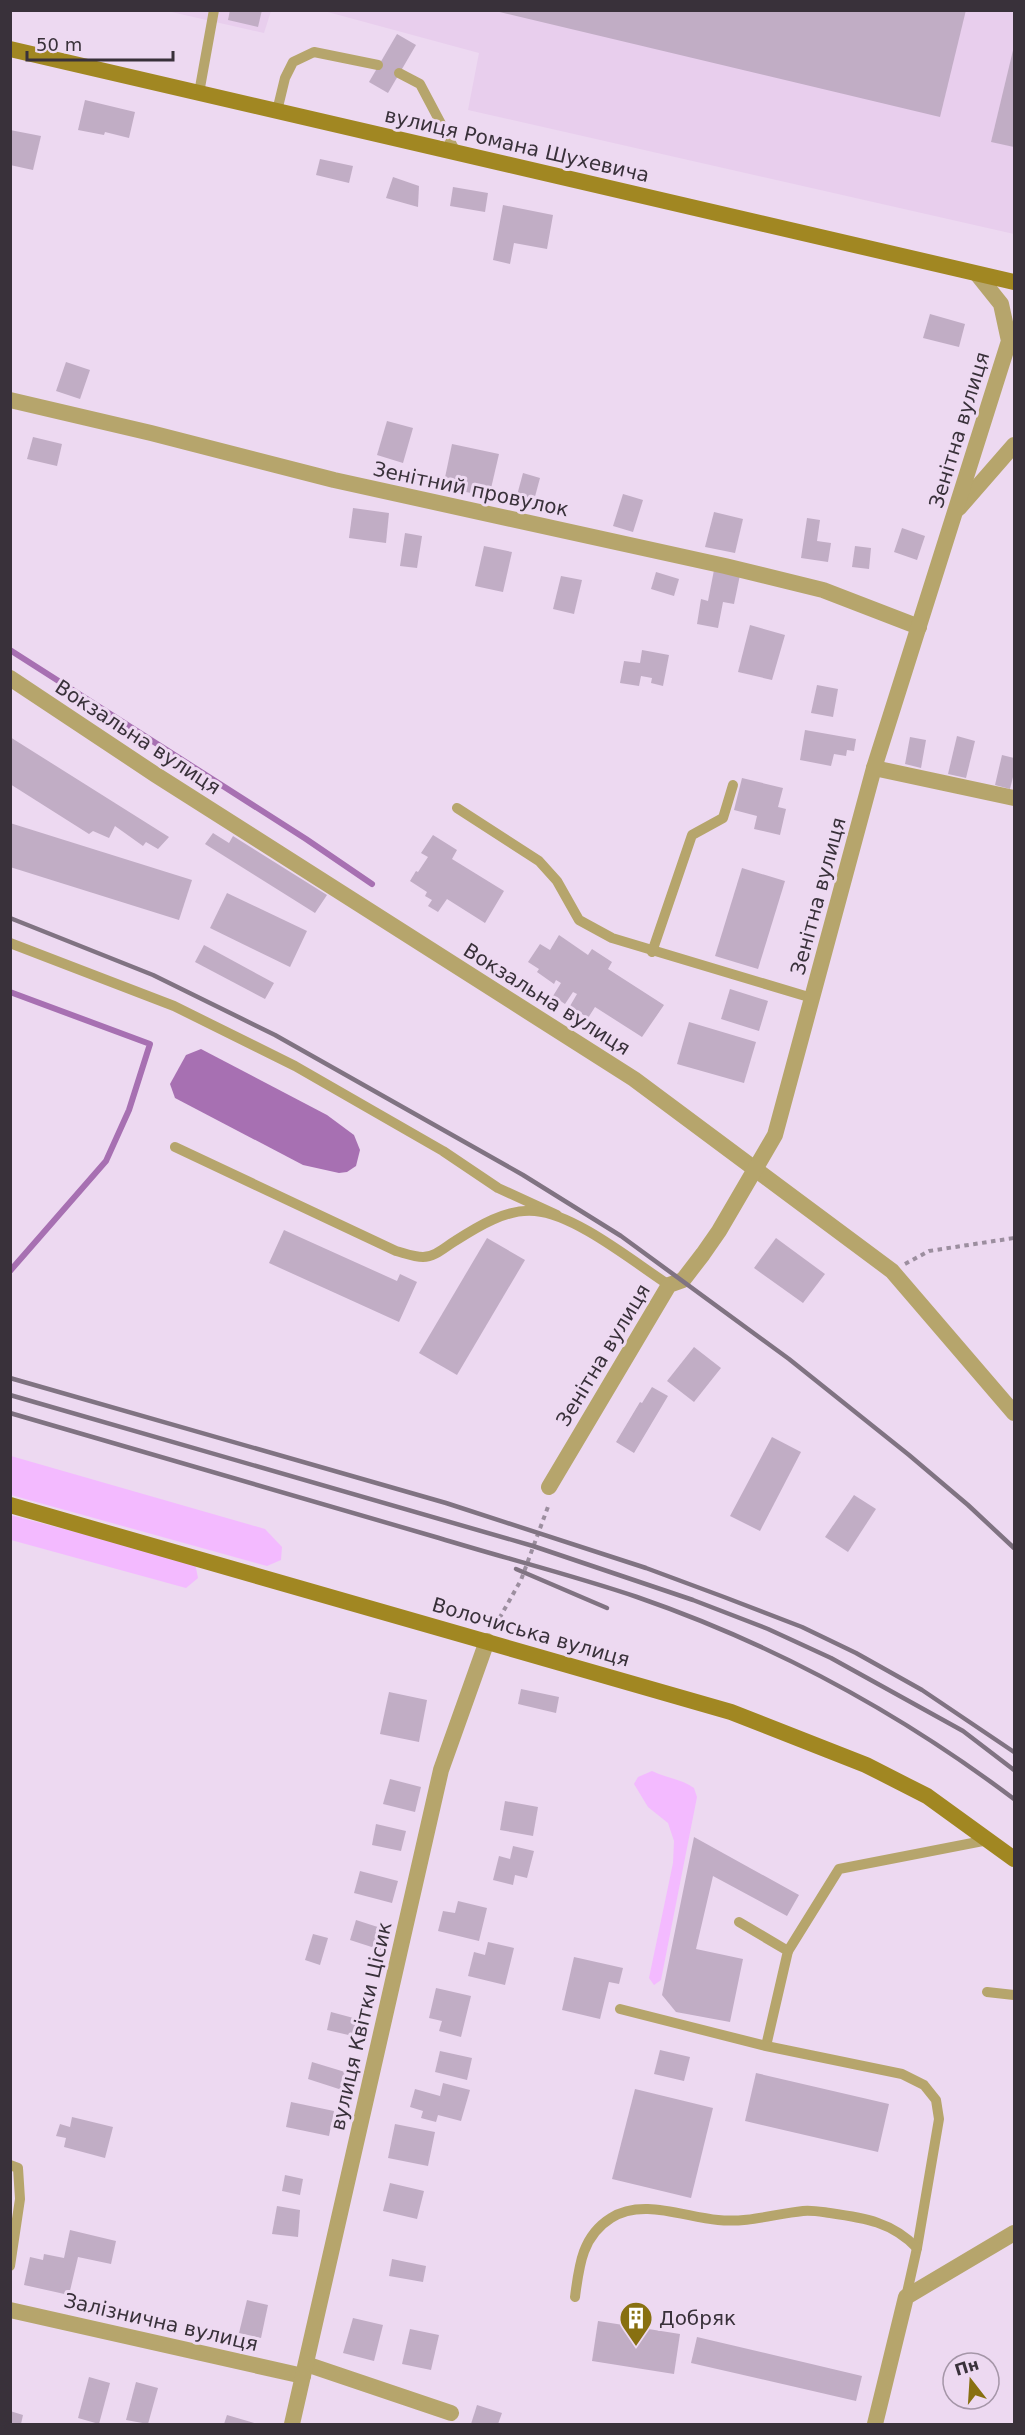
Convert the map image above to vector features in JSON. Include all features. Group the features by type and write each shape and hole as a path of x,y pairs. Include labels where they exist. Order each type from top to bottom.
{"main road":[{"name":"вулиця Романа Шухевича","path":"10,49 1014,282"},
{"name":"Волочиська вулиця","path":"10,1505 731,1712 845,1756 927,1797 1014,1859"}],"street":[{"name":"Зенітна вулиця","path":"549,1487 669,1285 683,1280 703,1254 756,1170 775,1135 874,768 1012,337 1001,304 977,274"},
{"name":"Зенітний провулок","path":"10,400 334,480 823,590 919,627"},
{"path":"955,513 1014,445"},
{"name":"Вокзальна вулиця","path":"10,678 156,775 634,1079 891,1271 1014,1413"},
{"path":"874,768 1014,798"},
{"name":"вулиця Квітки Цісик","path":"292,2424 441,1770 487,1641"},
{"path":"875,2424 906,2297 1014,2233"},
{"name":"Залізнична вулиця","path":"10,2310 304,2370 451,2413"}],"lane":[{"path":"199,93 214,10"},
{"path":"277,111 285,78 293,62 314,52 378,65"},
{"path":"399,73 420,84 456,152"},
{"path":"652,952 692,835 723,818 733,785"},
{"path":"457,808 539,861 557,881 579,920 612,938 652,952 812,998"},
{"path":"10,943 174,1006 295,1066 443,1151 498,1188 557,1215 598,1238 669,1285"},
{"path":"175,1147 396,1251 423,1257 435,1254 482,1224 497,1218 533,1210 557,1215"},
{"path":"766,2046 788,1951 839,1869 988,1840"},
{"path":"739,1922 788,1951"},
{"path":"987,1992 1014,1995"},
{"path":"620,2009 766,2046 902,2074 924,2085 936,2100 939,2119 917,2248 906,2297"},
{"path":"10,2166 18,2169 20,2199 10,2266"},
{"path":"574,2297 580,2259 592,2235 611,2218 628,2211 651,2209 718,2220 752,2221 807,2210 881,2223 906,2237 917,2248"}],"path":[{"path":"891,1271 929,1251 1014,1238"},
{"path":"487,1641 527,1565 552,1496 549,1487"}],"shaded area":[{"path":"167,11 271,11 264,33"},
{"path":"324,11 1014,11 1014,234 468,110 479,53"},
{"path":"201,1049 327,1115 354,1135 360,1150 356,1166 347,1172 339,1173 303,1165 175,1098 170,1084 186,1055"},
{"path":"11,1456 265,1529 282,1547 281,1560 267,1566 11,1495"},
{"path":"10,1515 195,1563 198,1578 186,1588 11,1540"},
{"path":"652,1771 689,1785 694,1788 697,1797 661,1980 654,1985 649,1978 673,1863 674,1841 668,1823 648,1807 634,1784 638,1777"}],"building":[{"path":"230,10 262,10 258,27 228,20"},
{"path":"491,10 966,10 940,117"},
{"path":"397,34 416,45 388,93 369,82"},
{"path":"1014,46 1014,147 991,142"},
{"path":"85,100 135,112 129,138 105,132 104,135 78,130"},
{"path":"10,130 41,136 33,170 10,165"},
{"path":"320,159 353,166 349,183 316,175"},
{"path":"393,177 419,186 418,207 386,198"},
{"path":"453,187 488,193 485,212 450,206"},
{"path":"503,205 553,215 547,249 514,243 510,264 493,260"},
{"path":"930,314 965,324 959,347 923,338"},
{"path":"66,362 90,370 80,399 56,391"},
{"path":"387,421 413,428 403,463 377,455"},
{"path":"33,437 62,444 57,466 27,459"},
{"path":"452,444 499,454 489,497 443,487"},
{"path":"523,473 540,478 533,504 516,499"},
{"path":"623,494 643,500 633,532 613,526"},
{"path":"353,508 389,513 386,543 349,538"},
{"path":"714,512 743,519 735,553 705,547"},
{"path":"807,518 820,520 817,541 831,543 828,562 801,558"},
{"path":"902,528 925,536 917,560 894,552"},
{"path":"405,533 422,536 417,568 400,566"},
{"path":"484,546 512,552 503,592 475,586"},
{"path":"855,546 871,548 869,569 852,567"},
{"path":"714,570 740,575 734,604 723,602 718,628 697,624 701,599 708,601"},
{"path":"656,572 679,579 674,596 651,589"},
{"path":"561,576 582,580 574,614 553,609"},
{"path":"750,625 785,635 772,680 738,672"},
{"path":"642,650 669,655 663,686 651,683 652,678 641,676 639,686 620,683 624,661 640,663"},
{"path":"817,685 838,689 833,717 811,713"},
{"path":"805,730 856,739 854,751 847,750 846,756 834,754 831,766 800,760"},
{"path":"957,736 975,741 966,778 948,774"},
{"path":"10,737 169,837 158,849 146,842 143,846 115,826 109,838 93,831 89,834 10,784"},
{"path":"910,737 926,740 921,768 905,764"},
{"path":"1002,755 1014,758 1014,773 1010,789 995,785"},
{"path":"742,778 783,788 778,807 786,809 780,835 754,829 757,816 734,810"},
{"path":"10,823 192,880 179,920 10,867"},
{"path":"213,833 229,843 233,836 327,895 315,913 205,844"},
{"path":"433,835 457,850 452,859 504,891 485,923 447,899 438,912 428,906 432,900 425,896 427,892 410,881 428,857 421,853"},
{"path":"742,868 785,881 758,969 715,956"},
{"path":"227,893 307,931 290,967 210,928"},
{"path":"559,935 588,955 592,949 612,962 608,969 664,1005 642,1037 595,1007 588,1018 570,1006 577,994 573,992 565,1004 553,996 561,983 556,980 554,984 537,972 539,969 528,962 540,944 550,950"},
{"path":"204,945 274,983 265,999 195,962"},
{"path":"730,989 768,1001 759,1031 721,1019"},
{"path":"689,1022 756,1042 744,1083 677,1064"},
{"path":"284,1230 397,1281 400,1274 417,1282 399,1322 269,1263"},
{"path":"487,1238 525,1260 457,1375 419,1353"},
{"path":"776,1238 825,1274 803,1303 754,1268"},
{"path":"694,1347 721,1368 694,1402 667,1381"},
{"path":"652,1387 668,1396 634,1453 616,1442 640,1402 642,1403"},
{"path":"772,1437 801,1452 760,1531 730,1516"},
{"path":"854,1495 876,1509 848,1552 825,1537"},
{"path":"521,1689 559,1697 556,1713 518,1704"},
{"path":"389,1692 427,1700 419,1742 380,1734"},
{"path":"390,1779 421,1787 415,1812 383,1804"},
{"path":"505,1801 538,1807 533,1836 500,1830"},
{"path":"376,1824 406,1831 401,1851 372,1845"},
{"path":"694,1837 799,1895 787,1916 713,1876 696,1949 743,1959 730,2022 676,2012 662,1995"},
{"path":"513,1846 534,1851 527,1878 515,1875 513,1885 493,1880 499,1856 510,1859"},
{"path":"360,1871 398,1881 392,1903 354,1893"},
{"path":"458,1901 487,1908 479,1941 438,1931 443,1911 455,1913"},
{"path":"356,1920 387,1930 381,1950 350,1940"},
{"path":"313,1934 328,1938 320,1965 305,1960"},
{"path":"488,1942 514,1948 505,1985 468,1976 474,1952 485,1955"},
{"path":"574,1957 623,1968 619,1984 609,1982 600,2019 562,2010"},
{"path":"436,1988 471,1996 461,2037 439,2031 442,2021 429,2018"},
{"path":"331,2012 361,2020 357,2037 327,2030"},
{"path":"660,2050 690,2057 684,2081 654,2074"},
{"path":"440,2051 472,2058 467,2080 435,2072"},
{"path":"312,2062 345,2072 342,2090 308,2079"},
{"path":"756,2073 889,2104 878,2152 745,2121"},
{"path":"443,2083 470,2090 461,2121 438,2115 436,2122 421,2118 423,2111 410,2107 415,2089 440,2096"},
{"path":"635,2089 713,2108 691,2198 612,2179"},
{"path":"291,2102 334,2111 329,2136 286,2127"},
{"path":"72,2117 113,2127 105,2158 64,2147 66,2138 56,2136 60,2124 70,2127"},
{"path":"395,2124 435,2132 428,2166 388,2158"},
{"path":"285,2175 303,2179 300,2195 282,2191"},
{"path":"390,2183 424,2191 417,2219 383,2211"},
{"path":"277,2206 300,2210 298,2237 272,2234"},
{"path":"70,2230 116,2241 111,2264 78,2257 69,2295 24,2285 30,2257 43,2260 44,2254 64,2258"},
{"path":"392,2259 426,2266 423,2282 389,2276"},
{"path":"247,2300 268,2305 261,2338 239,2333"},
{"path":"353,2318 383,2325 374,2361 343,2353"},
{"name":"Добряк","path":"598,2321 680,2334 674,2374 592,2361"},
{"path":"410,2329 439,2335 431,2370 402,2364"},
{"path":"697,2337 862,2376 856,2401 691,2363"},
{"path":"89,2377 110,2383 99,2424 78,2418"},
{"path":"136,2382 158,2388 148,2424 126,2420"},
{"path":"477,2405 502,2413 498,2424 471,2424"},
{"path":"10,2411 23,2415 21,2424 10,2424"},
{"path":"227,2415 258,2424 224,2424"}],"waterway":[{"path":"10,650 306,839 372,884"},
{"path":"10,992 150,1044 129,1110 106,1161 10,1271"}],"railway":[{"path":"10,918 153,975 275,1035 523,1175 621,1236 789,1359 909,1455 1014,1548"},
{"path":"10,1378 446,1503 646,1568 724,1597 802,1627 856,1653 922,1690 1014,1752"},
{"path":"10,1395 533,1546 693,1600 768,1629 831,1658 963,1731 1014,1770"},
{"path":"10,1413 588,1581 688,1616 737,1636 834,1683 926,1738 1014,1799"},
{"path":"516,1569 607,1608"}],"place":[{"name":"Добряк","path":"636,2347"}]}
